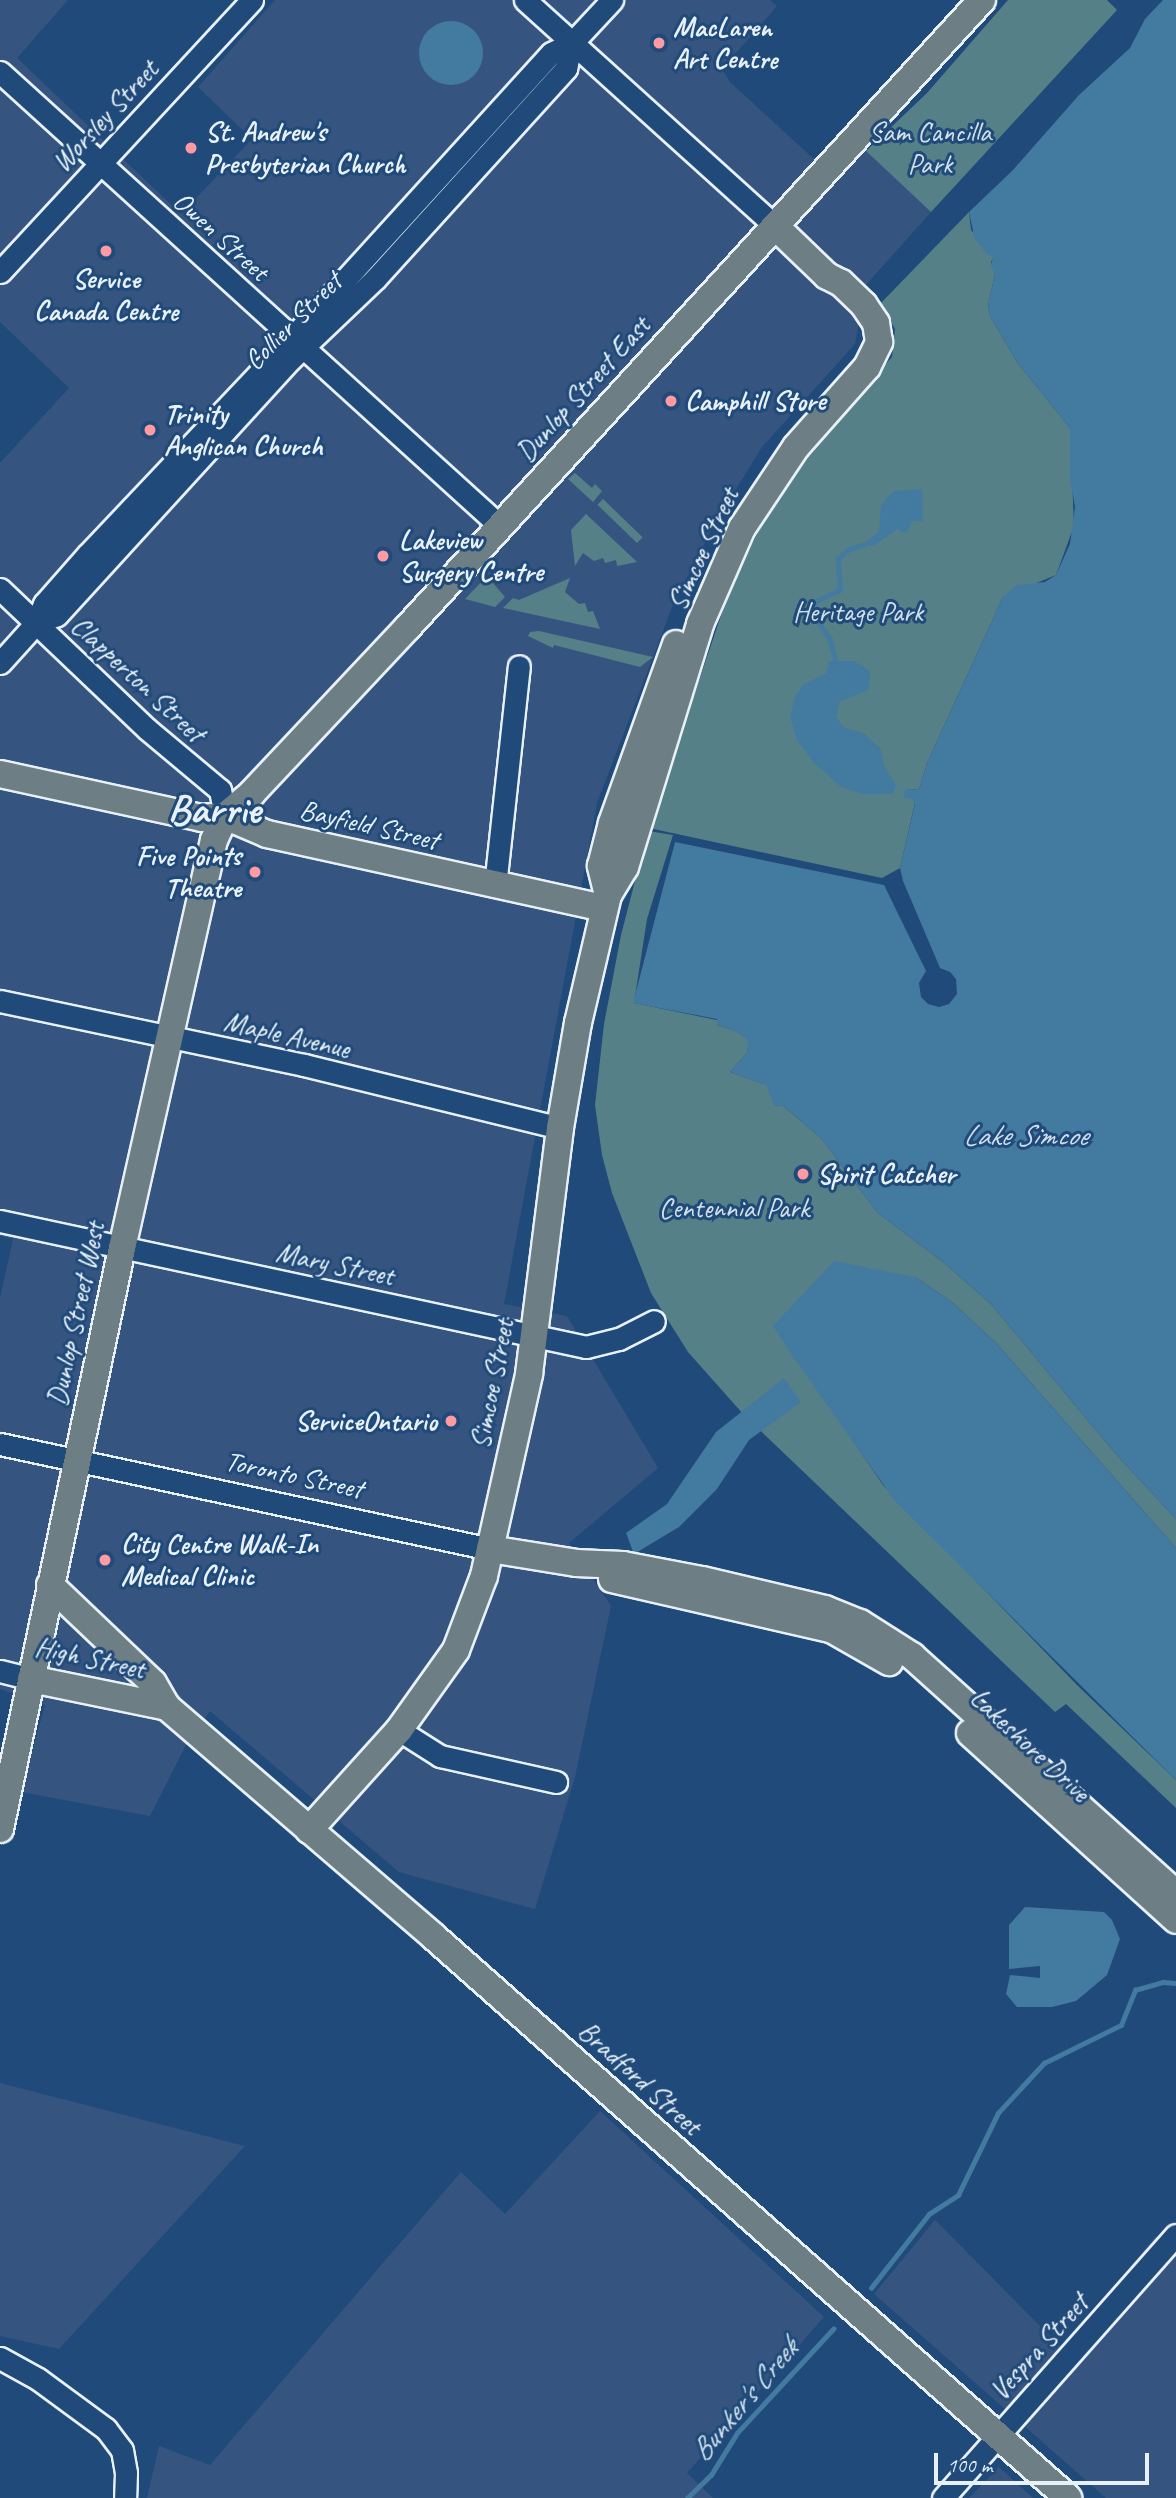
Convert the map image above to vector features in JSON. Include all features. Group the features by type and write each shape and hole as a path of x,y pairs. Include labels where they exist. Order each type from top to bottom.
{"main road":[{"name":"Dunlop Street East","path":"225,816 252,793 500,526 982,0"},
{"name":"Simcoe Street","path":"309,1830 399,1730 456,1650 490,1549 535,1335 560,1128 578,1023 606,902 625,867 700,624 742,528 796,447 875,354 879,331 872,316 841,283 827,276 775,226"},
{"name":"Bayfield Street","path":"0,774 201,818 225,816 267,834 495,886 606,902"},
{"name":"Dunlop Street West","path":"0,1829 122,1248 214,840 225,816"},
{"name":"Toronto Street","path":"490,1549 576,1563 620,1582 837,1622"},
{"path":"50,1585 153,1683 167,1707"},
{"name":"Lakeshore Drive","path":"837,1622 912,1656 1176,1894"},
{"name":"Lakeshore Drive","path":"837,1622 920,1685 1002,1764 1176,1920"},
{"name":"High Street","path":"31,1679 167,1707"},
{"name":"Bradford Street","path":"167,1707 489,1985 817,2277 999,2434 1068,2498"}],"street":[{"name":"Worsley Street","path":"0,272 252,0"},
{"path":"525,0 775,226"},
{"name":"Collier Street","path":"0,663 36,623 44,604 70,574 298,341 551,53 572,43 612,0"},
{"name":"Owen Street","path":"0,72 99,165 298,341 500,526"},
{"name":"Clapperton Street","path":"0,589 148,729 220,790 225,816"},
{"path":"495,886 519,666"},
{"name":"Maple Avenue","path":"0,1001 304,1065 560,1128"},
{"name":"Mary Street","path":"0,1221 586,1346 619,1339 654,1321"},
{"name":"Toronto Street","path":"0,1444 490,1549"},
{"name":"High Street","path":"0,1671 31,1679"},
{"path":"399,1730 440,1756 556,1782"},
{"name":"Vespra Street","path":"943,2498 1176,2235"},
{"path":"0,2358 90,2415 106,2429 122,2450 126,2473 125,2498"}],"shaded area":[{"path":"0,0 68,0 17,58 181,214 252,139 198,87 275,0 770,0 777,6 722,69 730,82 816,161 866,151 931,212 865,286 855,344 762,447 715,523 673,605 597,803 504,1304 567,1316 658,1468 569,1543 611,1606 575,1777 535,1909 399,1872 210,1711 187,1743 150,1816 21,1792 45,1705 0,1689 0,1298 13,1239 0,1236 0,463 69,388 0,322"},
{"path":"0,2083 245,2146 59,2349 0,2336"},
{"path":"600,2111 824,2317 687,2473 713,2498 147,2498 159,2446 210,2465 461,2172 505,2214"},
{"path":"935,2220 1062,2348 1156,2236 1176,2255 1176,2498 1106,2498 874,2294"},
{"path":"999,2467 1033,2498 969,2498"}],"green space":[{"name":"Sam Cancilla Park","path":"1008,0 1107,0 1117,10 931,212 866,151 927,93"},
{"name":"Heritage Park","path":"969,212 971,230 994,256 991,262 995,273 988,306 990,316 1017,362 1070,428 1074,526 1056,575 1003,597 928,761 919,789 906,790 915,803 900,868 882,878 649,828 727,598 762,523 812,447 892,357 895,329 881,303"},
{"path":"575,473 592,488 595,484 602,491 593,502 568,479"},
{"path":"603,499 643,537 637,543 597,505"},
{"path":"586,514 637,562 617,566 616,560 605,563 603,558 594,561 583,553 575,566 571,530"},
{"path":"487,576 505,597 495,607 465,599"},
{"path":"570,578 565,592 579,604 585,603 588,612 593,611 600,629 503,608 513,598 519,600"},
{"path":"539,631 653,657 640,667 554,645 553,648 528,636 530,632"},
{"name":"Centennial Park","path":"648,831 673,835 647,919 634,1003 717,1020 717,1025 734,1030 749,1040 747,1053 730,1072 767,1085 775,1106 782,1105 821,1138 878,1213 943,1262 991,1304 1114,1452 1176,1519 1176,1548 997,1344 952,1302 915,1277 774,1325 883,1485 1077,1685 1176,1780 1176,1808 1066,1704 1055,1712 744,1415 688,1352 651,1293 612,1193 602,1155 595,1105 604,1024 621,935"}],"water":[{"name":"Lake Simcoe","path":"1163,0 1176,0 1176,1519 1114,1452 991,1304 943,1262 878,1213 821,1138 782,1105 775,1107 766,1085 730,1072 747,1053 748,1040 734,1030 717,1025 717,1019 633,1003 675,842 884,885 926,971 919,983 921,997 928,1004 939,1007 949,1004 957,994 956,979 950,972 940,968 903,881 900,868 915,804 912,799 904,798 905,790 919,789 928,761 1003,597 1017,585 1045,582 1056,575 1070,544 1075,507 1070,478 1070,428 1017,362 990,316 988,306 995,273 991,266 993,256 988,255 975,240 969,212 1013,170 1079,95 1130,48 1145,19"},
{"path":"451,21 469,27 477,35 483,53 477,71 469,79 451,85 433,79 425,71 419,53 425,35 433,27"},
{"path":"922,489 923,521 912,521 907,532 902,533 898,529 873,546 863,545 879,531 881,506 889,495 895,491"},
{"path":"829,661 854,661 870,671 869,690 840,701 836,716 843,727 865,734 881,749 884,765 896,785 893,794 863,794 841,787 813,762 797,740 790,717 795,697 803,685 826,673"},
{"path":"834,1261 915,1277 952,1302 997,1344 1176,1548 1176,1780 895,1501 791,1354 773,1326"},
{"path":"784,1378 801,1402 749,1440 717,1489 679,1527 634,1554 626,1533 667,1504 716,1432"},
{"path":"1025,1907 1104,1912 1112,1920 1120,1939 1107,1975 1076,2001 1052,2007 1017,2007 1006,1994 1010,1975 1040,1978 1040,1966 1009,1969 1009,1925"}],"waterway":[{"path":"835,661 830,640 815,617 814,602 840,590 838,559 849,549 863,545"},
{"name":"Bunker's Creek","path":"871,2288 929,2214 958,2195 998,2113 1044,2063 1121,2025 1135,1990 1163,1982 1176,1983"},
{"name":"Bunker's Creek","path":"687,2498 711,2475 737,2433 833,2329"}],"place":[{"name":"MacLaren Art Centre","path":"659,43"},
{"name":"St. Andrew's Presbyterian Church","path":"191,148"},
{"name":"Service Canada Centre","path":"106,251"},
{"name":"Camphill Store","path":"671,401"},
{"name":"Trinity Anglican Church","path":"150,430"},
{"name":"Lakeview Surgery Centre","path":"383,556"},
{"name":"Five Points Theatre","path":"255,872"},
{"name":"Spirit Catcher","path":"803,1174"},
{"name":"ServiceOntario","path":"451,1421"},
{"name":"City Centre Walk-In Medical Clinic","path":"105,1560"}],"district":[{"name":"Barrie","path":"214,810"}]}
